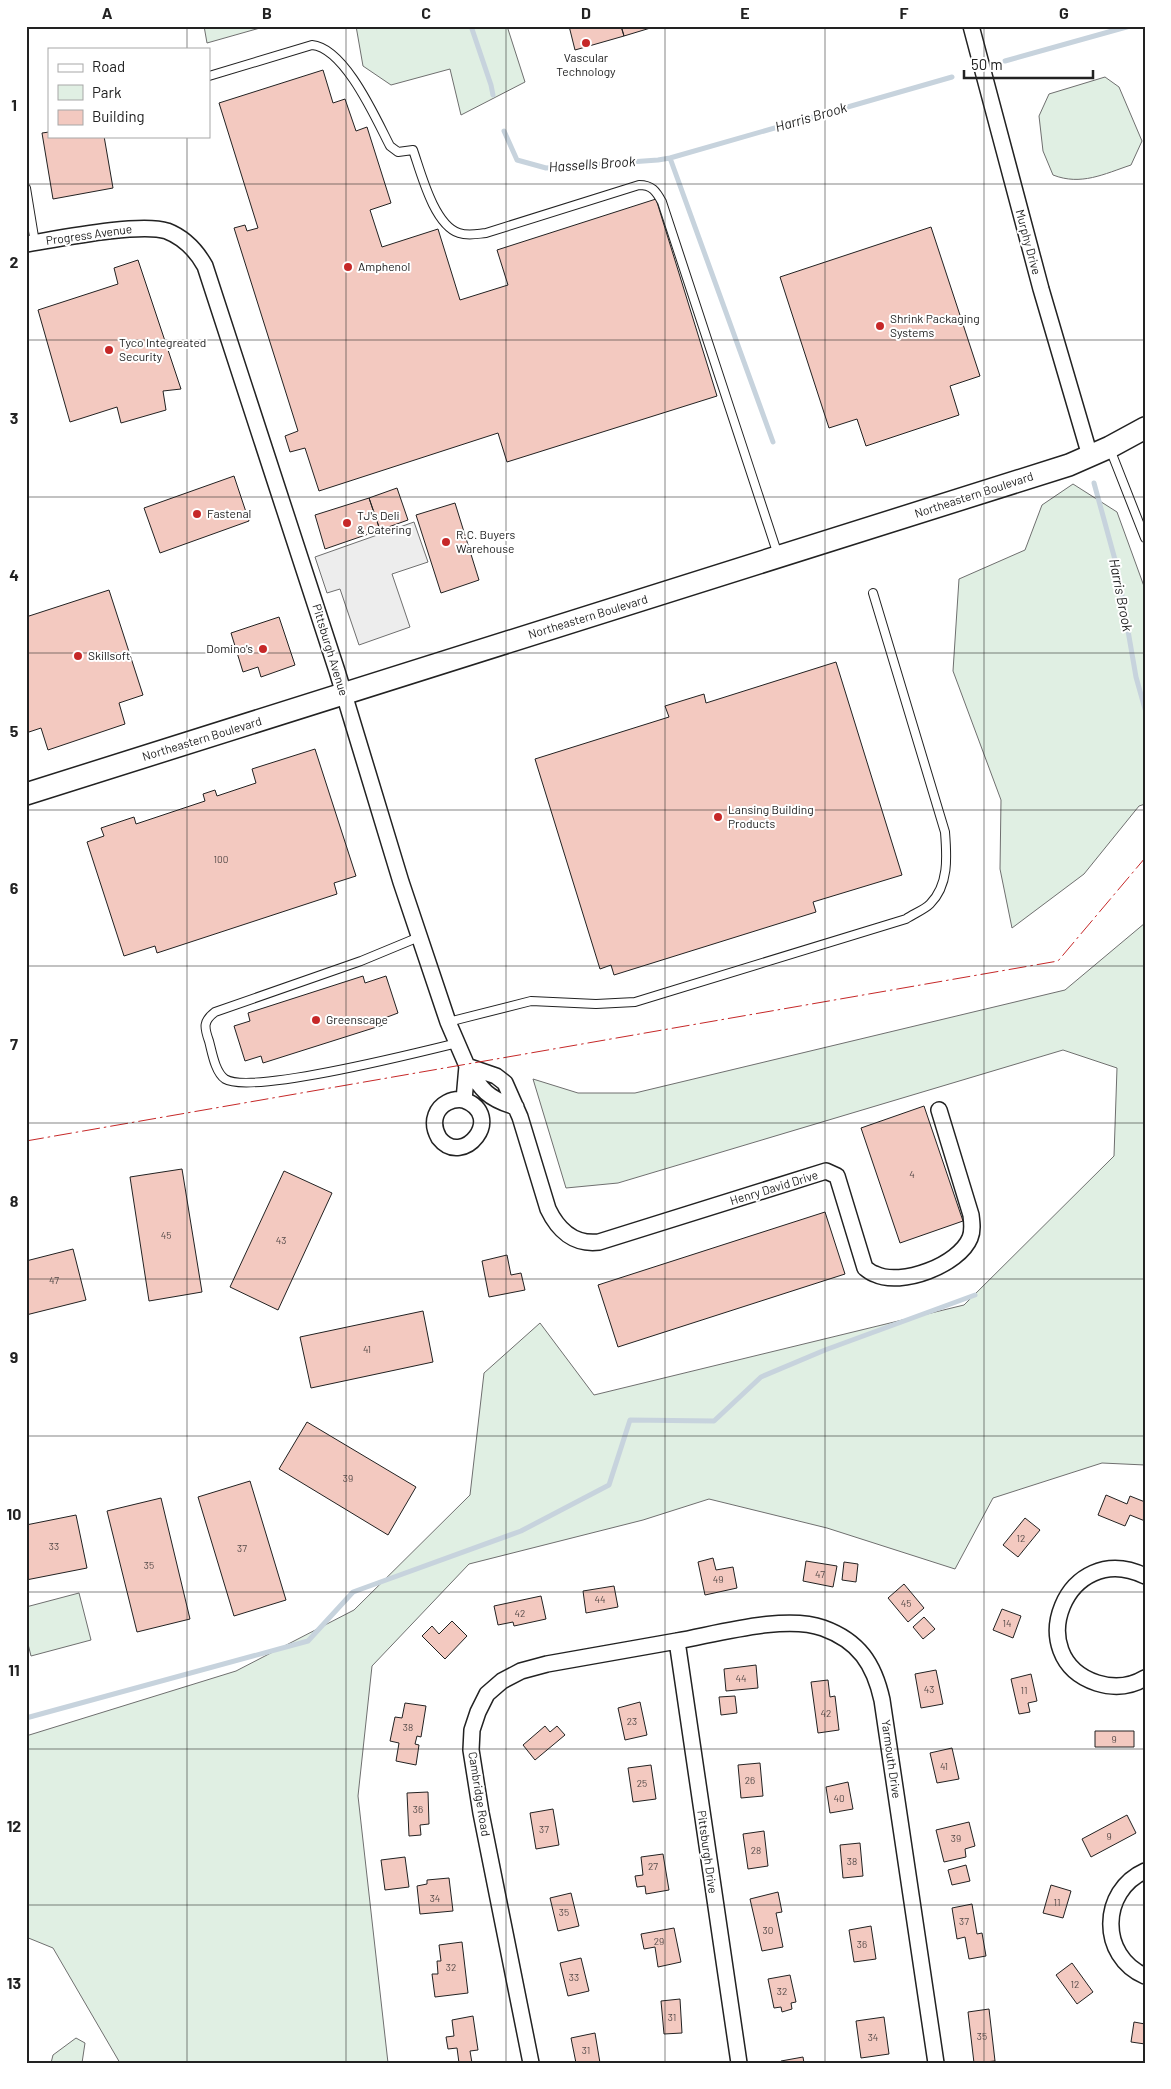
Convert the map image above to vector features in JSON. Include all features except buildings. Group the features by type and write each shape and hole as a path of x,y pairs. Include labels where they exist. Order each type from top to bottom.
{"street":[{"name":"Murphy Drive","path":"971,26 1038,280 1090,456"},
{"name":"Progress Avenue","path":"30,244 131,229 152,228"},
{"name":"Pittsburgh Avenue","path":"152,228 166,231 190,244 205,266 287,512 419,937 448,1022 467,1066"},
{"name":"Northeastern Boulevard","path":"26,794 979,494 1090,456 1145,428"},
{"path":"464,1100 467,1066"},
{"name":"Henry David Drive","path":"467,1066 496,1076 505,1083 516,1107 548,1209 553,1220 563,1232 574,1239 588,1244 599,1242 826,1171 837,1176 865,1268 875,1275 887,1277 908,1277 930,1271 954,1256 970,1239 973,1228 971,1215 939,1110"},
{"path":"1145,1576 1118,1568 1100,1571 1083,1579 1069,1591 1064,1600 1057,1628 1060,1648 1064,1657 1085,1678 1114,1686 1134,1684 1145,1678"},
{"name":"Yarmouth Drive","path":"677,1641 778,1624 803,1625 821,1627 839,1635 854,1646 868,1661 877,1677 882,1700 936,2063"},
{"name":"Cambridge Road","path":"531,2063 474,1774 471,1750 472,1730 478,1712 488,1694 502,1681 521,1670 677,1641"},
{"name":"Pittsburgh Drive","path":"677,1641 739,2063"},
{"path":"1145,1871 1132,1879 1119,1893 1112,1910 1110,1928 1114,1946 1119,1955 1132,1969 1145,1976"}],"lane":[{"path":"210,76 312,45 322,46 336,58 363,93 390,146 398,152 413,150 439,216 447,226 457,233 470,235 486,233 639,185 648,185 656,192 662,202 778,557"},
{"path":"26,188 30,244"},
{"path":"1110,447 1145,538"},
{"path":"448,1022 531,1001 596,1004 635,1002 906,919 930,905 940,889 947,865 946,832 873,593"},
{"path":"419,937 361,960 215,1012 207,1018 204,1026 217,1068 223,1078 233,1083 260,1083 357,1066 456,1043"}],"green space":[{"path":"204,26 267,26 207,43"},
{"path":"356,26 507,26 525,82 461,115 450,69 391,85 363,66"},
{"path":"1105,77 1119,87 1142,141 1131,165 1092,178 1073,179 1053,175 1043,151 1039,116 1049,94"},
{"path":"1073,484 1117,512 1145,589 1145,804 1139,806 1084,874 1012,928 1000,869 1001,800 953,671 959,579 1025,550 1042,505"},
{"path":"1145,923 1145,1465 1102,1463 993,1498 955,1569 827,1528 709,1499 643,1520 469,1564 372,1666 358,1796 388,2063 120,2063 53,1948 26,1937 26,1736 236,1671 354,1610 470,1495 484,1373 540,1323 594,1395 964,1305 1114,1156 1117,1068 1063,1050 618,1183 566,1188 533,1079 578,1093 635,1093 1065,990"},
{"path":"79,1593 91,1640 31,1656 26,1636 26,1607"},
{"path":"76,2038 85,2043 82,2063 51,2063 53,2055"}],"shaded area":[{"path":"414,522 428,562 392,574 410,627 359,645 340,589 327,593 315,557"}],"waterway":[{"name":"Hassells Brook","path":"471,26 493,95"},
{"path":"1005,61 1130,26"},
{"name":"Harris Brook","path":"504,131 517,160 546,168 658,160 952,77"},
{"path":"670,158 773,442"},
{"name":"Harris Brook","path":"1094,483 1117,567 1136,677 1145,709"},
{"path":"26,1718 308,1641 353,1592 521,1531 609,1485 630,1420 714,1421 761,1377 825,1350 975,1295"}],"power":[{"path":"26,1141 1058,961 1145,858"}],"place":[{"name":"Vascular Technology","path":"586,43"},
{"name":"Amphenol","path":"348,267"},
{"name":"Shrink Packaging Systems","path":"880,326"},
{"name":"Tyco Integreated Security","path":"109,350"},
{"name":"Fastenal","path":"197,514"},
{"name":"TJ's Deli & Catering","path":"347,523"},
{"name":"R.C. Buyers Warehouse","path":"446,542"},
{"name":"Domino's","path":"263,649"},
{"name":"Skillsoft","path":"78,656"},
{"name":"Lansing Building Products","path":"718,817"},
{"name":"Greenscape","path":"316,1020"}]}
